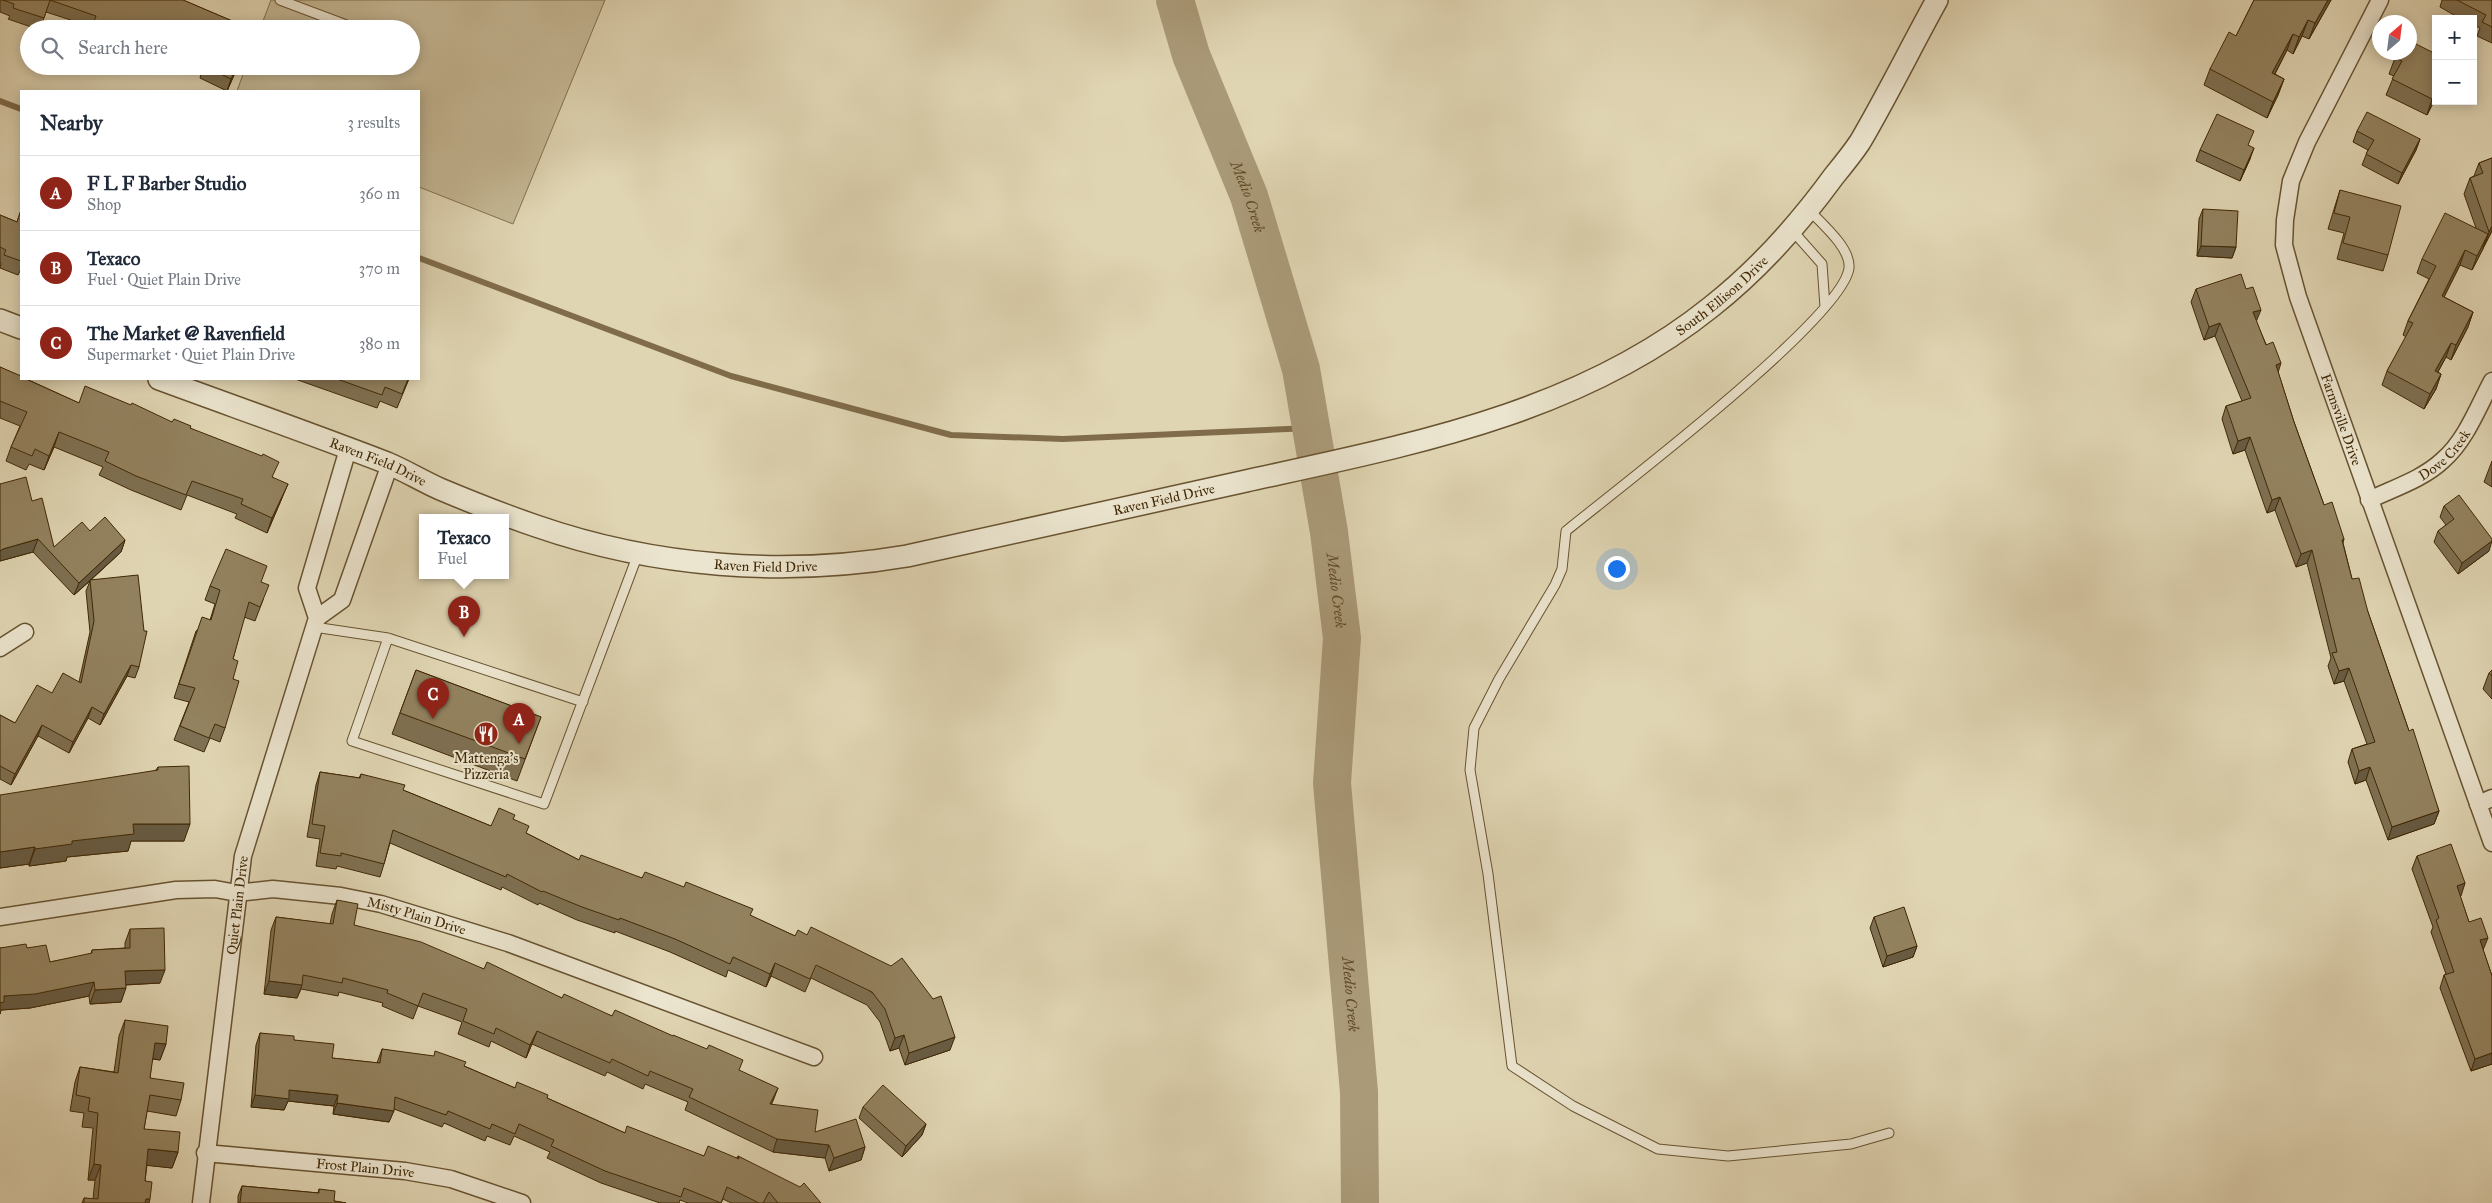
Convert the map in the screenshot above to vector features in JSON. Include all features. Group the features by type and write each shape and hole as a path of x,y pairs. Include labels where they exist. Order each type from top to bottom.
{"street":[{"name":"South Ellison Drive","path":"1391,449 1529,409 1582,386 1649,350 1711,307 1757,265 1809,210 1858,144 1936,0"},
{"name":"Farmsville Drive","path":"2380,0 2307,142 2291,181 2285,220 2284,245 2298,297 2369,500 2485,801 2492,843"},
{"path":"0,320 20,328"},
{"name":"Raven Field Drive","path":"162,380 390,464 440,489 505,514"},
{"name":"Dove Creek","path":"2369,500 2427,473 2445,459 2459,442 2492,381"},
{"path":"348,449 307,588 316,622 342,600 390,464"},
{"name":"Raven Field Drive","path":"509,516 536,526 638,554 701,562 829,566 908,556 1391,449"},
{"name":"Quiet Plain Drive","path":"201,1203 205,1153 242,856 316,622"},
{"path":"0,648 25,632"},
{"name":"Misty Plain Drive","path":"0,917 176,890 215,889 237,893 273,889 381,904 508,943 814,1057"},
{"name":"Frost Plain Drive","path":"205,1153 406,1171 451,1179 522,1203"}],"lane":[{"path":"280,0 333,20"},
{"path":"1809,210 1842,246 1849,266 1843,285 1826,307 1771,363 1566,531 1562,569 1555,585 1498,679 1474,728 1470,770 1488,874 1512,1066 1573,1106 1658,1150 1728,1156 1852,1144 1889,1133"},
{"path":"1791,229 1822,264 1826,307"},
{"path":"388,638 352,741 544,804 638,554"},
{"path":"316,622 388,638 583,702"}],"shaded area":[{"path":"271,0 605,0 513,224 420,187 420,90 237,90 243,75 420,75 420,20 263,20"}],"building":[{"path":"3,0 50,0 44,18 13,8 14,4"},
{"path":"50,0 183,0 230,20 94,20 96,16"},
{"path":"2254,0 2328,0 2315,23 2308,20 2299,37 2293,34 2272,73 2284,79 2273,102 2210,69 2229,32 2236,36"},
{"path":"2457,0 2492,0 2492,27 2482,22 2486,15"},
{"path":"2417,44 2432,52 2432,99 2392,79 2402,61 2400,60 2417,60"},
{"path":"223,75 233,75 231,79"},
{"path":"2367,112 2420,139 2402,173 2366,154 2374,140 2357,131"},
{"path":"2217,114 2254,131 2248,145 2254,148 2244,170 2200,150"},
{"path":"2492,158 2492,226 2489,232 2470,178 2483,173 2479,163"},
{"path":"2340,190 2401,206 2388,255 2343,243 2350,217 2334,213"},
{"path":"2203,209 2238,211 2236,247 2201,246"},
{"path":"20,213 20,261 4,255 6,250 0,247 0,215 17,222"},
{"path":"2445,213 2488,234 2477,256 2465,250 2442,296 2473,312 2456,345 2451,343 2435,371 2441,374 2430,394 2387,371 2413,323 2408,321 2436,266 2422,259"},
{"path":"2241,274 2246,289 2253,287 2261,310 2253,312 2266,345 2273,342 2281,363 2276,365 2294,422 2324,505 2332,502 2344,539 2342,540 2352,579 2359,578 2368,612 2409,731 2413,729 2439,811 2392,827 2370,767 2359,771 2352,749 2375,742 2349,668 2339,671 2332,653 2337,652 2312,550 2301,554 2280,497 2272,500 2250,437 2238,441 2226,406 2251,398 2220,323 2209,327 2196,289"},
{"path":"0,367 20,376 20,380 28,380 79,403 85,386 131,405 132,403 172,422 174,419 191,426 190,428 262,456 263,454 279,462 272,477 288,484 272,518 241,504 243,499 192,481 186,495 136,476 105,461 109,452 59,432 49,456 35,449 32,456 11,447 27,412 0,401"},
{"path":"340,380 408,380 402,394 385,387 382,395"},
{"path":"26,477 32,501 42,498 54,547 82,522 90,531 105,517 125,540 79,583 38,539 0,551 0,484"},
{"path":"2459,495 2492,539 2492,541 2462,563 2438,531 2454,519 2444,506"},
{"path":"226,549 267,566 261,582 269,585 260,607 249,602 233,659 238,661 233,679 239,681 225,728 215,724 209,738 180,726 195,688 179,684 202,617 211,620 220,590 210,586"},
{"path":"138,575 144,631 147,631 139,667 131,665 104,714 92,707 73,742 42,725 15,774 0,766 0,715 15,723 37,685 52,693 63,673 81,683 94,621 90,580"},
{"path":"416,670 541,717 525,759 400,713"},
{"path":"189,766 190,824 133,824 134,834 72,841 72,844 35,849 35,847 0,852 0,795 158,770 158,767"},
{"path":"320,772 360,778 361,774 405,785 403,790 491,826 499,808 515,815 513,819 529,826 526,833 579,860 581,855 642,878 645,872 684,887 686,882 753,909 750,915 795,936 798,930 807,935 811,927 891,966 902,958 933,999 941,996 955,1037 909,1053 904,1035 895,1038 885,1009 872,992 816,965 810,979 775,963 770,974 733,957 730,964 675,939 542,892 507,874 506,877 393,830 384,864 341,853 341,856 320,853 325,826 312,824"},
{"path":"2451,844 2465,883 2457,886 2469,922 2481,918 2488,938 2480,940 2492,976 2492,1053 2475,1059 2444,975 2454,972 2436,920 2439,918 2417,856"},
{"path":"337,900 358,904 354,925 421,942 484,969 487,962 562,998 564,994 612,1016 615,1010 673,1036 707,1049 709,1045 743,1060 739,1070 778,1088 770,1104 818,1110 815,1132 856,1119 865,1147 834,1158 829,1145 777,1139 689,1097 693,1089 650,1071 648,1076 612,1059 610,1063 537,1031 530,1045 496,1028 494,1034 463,1021 467,1009 423,993 418,1006 387,993 388,990 343,978 342,983 303,975 302,985 269,981 276,917 333,924"},
{"path":"1904,907 1917,946 1887,956 1874,917"},
{"path":"164,928 165,970 125,971 126,988 95,990 94,982 35,994 4,996 4,1002 0,1003 0,948 26,944 27,948 46,945 50,962 92,953 92,950 130,948 130,929"},
{"path":"125,1020 168,1026 166,1044 155,1043 150,1078 184,1083 181,1100 150,1095 144,1129 180,1132 178,1152 148,1149 145,1181 152,1182 150,1199 146,1199 145,1203 84,1203 84,1198 98,1199 101,1165 94,1164 98,1113 88,1111 90,1098 76,1095 80,1067 118,1073"},
{"path":"260,1033 294,1036 294,1040 334,1044 332,1058 380,1063 382,1049 434,1056 435,1051 466,1062 464,1066 515,1088 517,1082 548,1095 547,1098 625,1133 627,1126 704,1156 708,1146 739,1159 738,1156 800,1187 804,1183 821,1203 778,1203 769,1192 763,1203 759,1203 727,1187 721,1203 684,1188 681,1197 605,1171 551,1146 554,1140 519,1124 515,1134 492,1124 490,1129 448,1111 446,1115 395,1097 394,1111 337,1103 338,1095 289,1090 289,1099 255,1095"},
{"path":"883,1085 926,1124 906,1146 863,1107"},
{"path":"242,1186 319,1193 319,1189 335,1191 334,1201 346,1203 240,1203"}],"waterway":[{"name":"Medio Creek","path":"1175,0 1191,55 1249,196 1301,369 1329,532 1342,638 1332,783 1359,1092 1360,1203"},
{"path":"0,101 20,109"},
{"path":"420,258 731,376 951,435 1063,439 1311,428"}],"place":[{"name":"Texaco","path":"464,637"},
{"name":"The Market @ Ravenfield","path":"433,719"},
{"name":"Mattenga’s Pizzeria","path":"486,734"},
{"name":"F L F Barber Studio","path":"519,744"}]}
